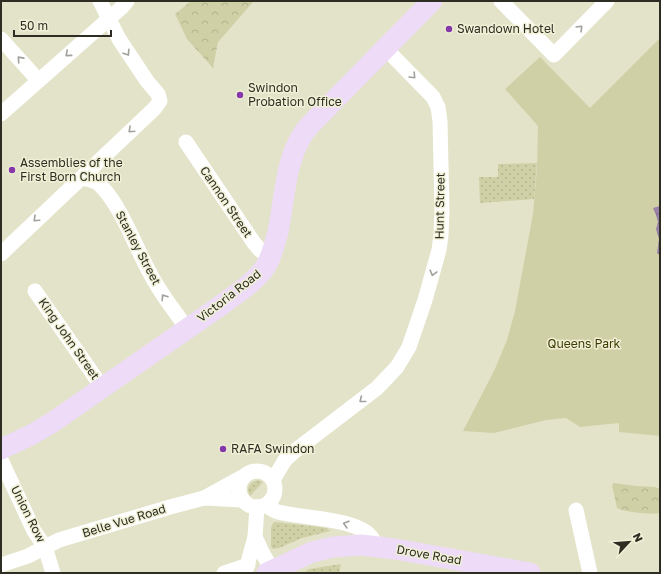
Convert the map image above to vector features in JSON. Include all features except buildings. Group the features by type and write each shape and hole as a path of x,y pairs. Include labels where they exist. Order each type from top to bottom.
{"street":[{"path":"1,254 161,100 158,94 146,81 119,39 100,1"},
{"path":"1,114 121,8 127,1"},
{"name":"Victoria Road","path":"1,450 34,433 102,387 231,297 258,276 270,258 278,232 288,173 302,135 310,125 432,1"},
{"path":"501,1 554,55 607,1"},
{"path":"1,39 38,80"},
{"name":"Hunt Street","path":"272,480 285,460 377,388 392,374 403,359 409,347 425,300 439,250 442,210 440,121 436,102 386,48"},
{"name":"Cannon Street","path":"186,142 254,243 270,258"},
{"name":"Stanley Street","path":"81,178 94,181 99,184 108,194 119,211 151,275 164,297 187,328"},
{"name":"King John Street","path":"35,291 102,387"},
{"name":"Union Row","path":"1,460 34,530 45,547 53,573"},
{"name":"Belle Vue Road","path":"1,565 28,556 59,540 154,511 204,498 248,473 259,471 264,472 272,480"},
{"path":"243,500 240,496 239,486 244,476"},
{"path":"224,573 247,569 261,506 272,498 274,493 275,487 272,480"},
{"name":"Belle Vue Road","path":"204,498 243,500 250,506 261,506"},
{"path":"261,506 278,512 320,518 356,527 372,537 376,546"},
{"path":"576,510 590,573"},
{"path":"255,537 263,554 278,570"},
{"name":"Drove Road","path":"278,570 312,552 345,546 376,546 530,573"}],"green space":[{"path":"191,1 254,1 218,42 213,68 187,39 175,14"},
{"name":"Queens Park","path":"660,38 660,436 619,432 619,423 580,427 566,418 546,420 494,433 463,431 494,371 507,340 515,311 533,214 537,168 538,126 505,89 540,57 590,108"},
{"path":"537,163 534,199 480,203 479,177 498,177 498,164"},
{"path":"258,480 263,482 250,496 248,490 249,486"},
{"path":"614,483 655,487 660,489 660,513 638,513 617,508 612,485"},
{"path":"276,522 327,528 330,531 302,538 273,549 271,547 271,528 273,523"},
{"path":"341,564 339,573 304,573 309,569"}],"water":[{"path":"660,206 660,255 657,253 659,239 656,229 658,222 653,208"}],"place":[{"name":"Swandown Hotel","path":"449,29"},
{"name":"Swindon Probation Office","path":"240,95"},
{"name":"Assemblies of the First Born Church","path":"12,170"},
{"name":"RAFA Swindon","path":"223,449"}]}
